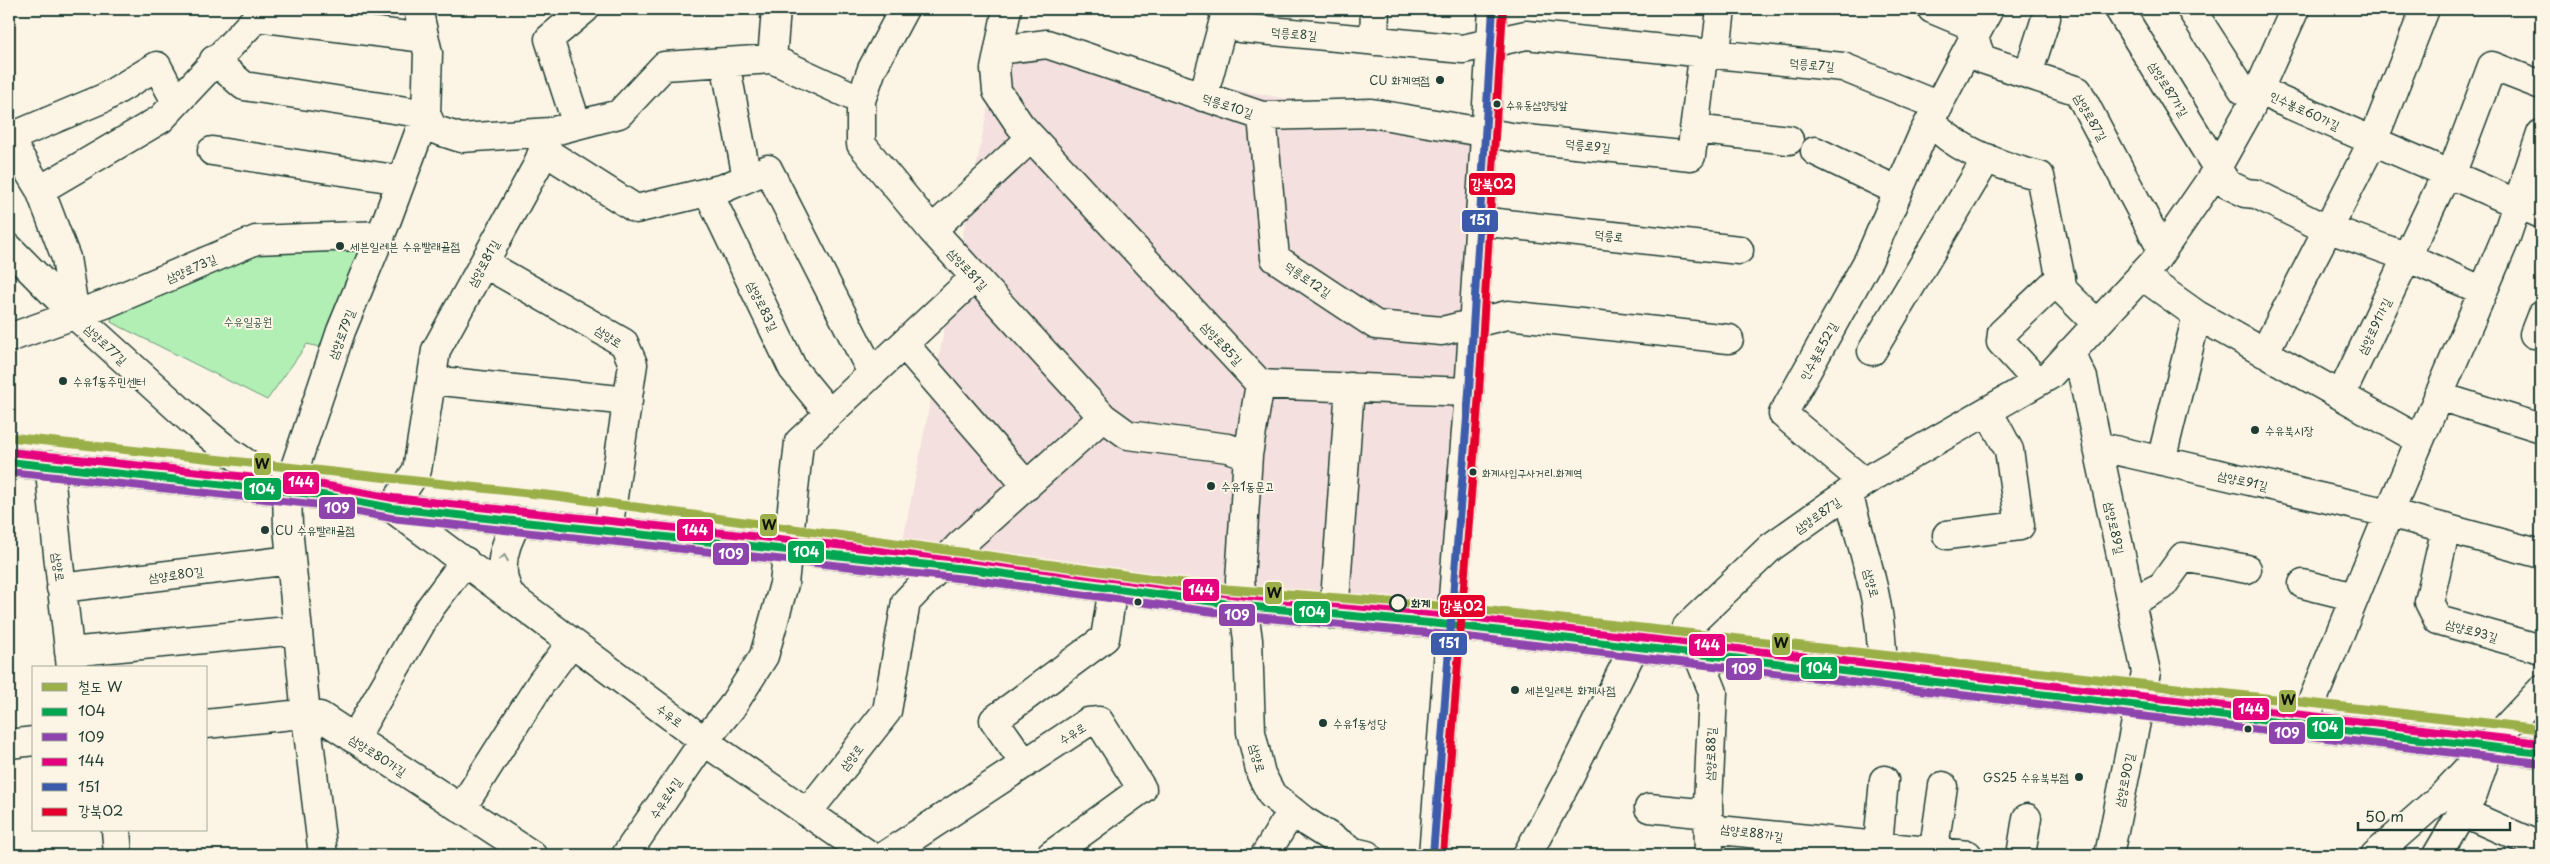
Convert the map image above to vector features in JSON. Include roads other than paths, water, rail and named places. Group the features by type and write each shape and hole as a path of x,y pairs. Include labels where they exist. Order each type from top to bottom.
{"street":[{"name":"삼양로79길","path":"287,491 341,331 381,235 426,114 428,53 418,9"},
{"path":"577,125 549,39 585,9"},
{"path":"761,9 776,9 772,59"},
{"name":"삼양로81길","path":"904,9 872,68 861,100 861,144 932,230 1103,417 1128,435 1228,448 1248,455"},
{"name":"삼양로85길","path":"1007,9 995,69 997,91 1031,138 1260,384"},
{"path":"1374,41 1376,9"},
{"path":"1432,855 1469,392 1493,9"},
{"path":"1721,9 1717,43 1702,65 1694,129 1789,140"},
{"path":"1932,9 1968,24 1973,40"},
{"name":"인수봉로52길","path":"1856,488 1783,414 1869,259 1934,114 1989,9"},
{"name":"삼양로87가길","path":"2119,9 2218,169"},
{"name":"인수봉로60가길","path":"2191,9 2244,90 2260,89 2279,100 2530,209"},
{"name":"삼양로87길","path":"1700,654 1687,628 1771,548 1856,488 2050,374 2097,324 2162,250 2218,169 2260,89 2295,9"},
{"path":"2264,353 2329,229 2372,140 2425,9"},
{"path":"1203,97 1225,10"},
{"name":"덕릉로8길","path":"1225,10 1240,28 1463,49 1492,43"},
{"path":"40,190 161,119 214,60 257,17 424,38"},
{"path":"2028,74 2046,18"},
{"name":"덕릉로7길","path":"1492,43 1526,35 1709,55 1843,67 1934,114"},
{"name":"삼양로87길","path":"1973,40 1982,59 2078,91 2162,250"},
{"name":"덕릉로10길","path":"1006,49 1047,44 1262,116 1371,113 1486,132"},
{"path":"214,60 244,86 426,114 433,129 461,138 547,141 577,125 620,114 664,66 772,59 861,100"},
{"path":"725,62 757,173 872,373"},
{"name":"삼양로77길","path":"176,102 157,66 104,98 9,139 40,190 66,258 75,315 220,444 287,491"},
{"path":"2407,258 2442,183 2451,175 2492,66 2541,85"},
{"path":"1934,114 1940,132 2002,166 2040,176 2063,290 2097,324"},
{"name":"덕릉로12길","path":"1262,116 1275,258 1376,325 1442,331 1473,323"},
{"name":"덕릉로9길","path":"1486,132 1517,138 1691,156 1694,129"},
{"path":"2304,724 2389,513 2483,291 2530,209 2541,134"},
{"path":"932,230 1031,138"},
{"path":"547,141 636,209 724,188 757,173"},
{"name":"삼양로81길","path":"392,508 417,470 436,350 536,166 547,141"},
{"path":"212,151 402,180"},
{"path":"1815,151 1898,191"},
{"path":"1872,351 1987,158"},
{"path":"2218,169 2227,184 2246,193 2256,194 2329,229 2407,258 2483,291"},
{"name":"삼양로83길","path":"708,192 793,369 829,414"},
{"name":"덕릉로","path":"1479,221 1739,250"},
{"name":"삼양로73길","path":"9,338 105,304 256,240 381,235"},
{"path":"9,248 75,315"},
{"name":"삼양로91가길","path":"2341,395 2407,258"},
{"name":"삼양로","path":"484,263 624,343 633,364 608,530"},
{"path":"2141,275 2197,315 2420,440"},
{"path":"704,741 731,708 764,656 784,584 786,549 799,442 975,277"},
{"path":"2038,382 2001,342 2002,333 2061,277"},
{"path":"1473,323 1507,315 1729,339"},
{"path":"2161,461 2197,315"},
{"path":"904,344 1027,486"},
{"name":"삼양로89길","path":"2070,352 2083,378 2146,672 2140,706"},
{"path":"432,380 628,402"},
{"path":"1245,606 1240,580 1248,455 1260,384 1469,392"},
{"path":"1334,615 1350,387"},
{"path":"2438,396 2540,424"},
{"path":"1947,535 2020,526 2009,450 1988,411"},
{"name":"삼양로","path":"807,813 887,711 906,602 960,545 1103,417"},
{"name":"삼양로91길","path":"2097,446 2389,513"},
{"path":"9,462 287,491 392,508 942,566 1245,606 1451,625 2541,753"},
{"name":"삼양로","path":"50,466 58,569 70,660"},
{"name":"삼양로","path":"1856,488 1880,615 1883,648 1882,675"},
{"path":"287,491 291,560 306,716 323,855"},
{"name":"수유로","path":"392,508 704,741 869,855"},
{"path":"2389,513 2540,552"},
{"path":"511,596 504,585 502,560 510,534 518,520"},
{"name":"삼양로93길","path":"2446,528 2429,602 2438,620 2541,649"},
{"path":"2131,602 2162,586 2183,557 2248,569"},
{"name":"삼양로80길","path":"61,588 291,560"},
{"path":"354,739 430,608 465,561"},
{"path":"2303,584 2355,597"},
{"path":"1025,764 994,720 1105,638 1112,588"},
{"name":"삼양로","path":"1245,606 1253,741 1261,774 1272,795 1292,811 1354,852 1367,855"},
{"path":"70,660 298,630"},
{"path":"461,809 541,683 572,642"},
{"path":"1527,855 1570,776 1634,647"},
{"name":"삼양로88길","path":"1700,654 1714,692 1708,822 1709,855"},
{"path":"2375,855 2443,795 2541,690"},
{"name":"삼양로90길","path":"2108,855 2140,706"},
{"name":"삼양로80가길","path":"208,724 292,715 320,716 532,855"},
{"name":"수유로","path":"886,855 1088,722 1099,721 1142,789 1051,855"},
{"path":"9,744 32,741"},
{"name":"수유로4길","path":"626,855 704,741"},
{"path":"2437,855 2473,794 2490,746"},
{"path":"1877,851 1884,780"},
{"path":"1933,854 1943,786"},
{"name":"삼양로88가길","path":"1649,808 1698,813 1719,830 1829,848 1968,855"},
{"path":"1265,855 1292,811"},
{"path":"2462,812 2541,847"},
{"path":"2021,855 2027,818"},
{"path":"116,832 118,855"}],"rail line":[{"name":"W","path":"9,437 556,496 1227,589 1464,608 2541,729"}],"place":[{"name":"CU 화계역점","path":"1440,80"},
{"name":"수유동삼양탕앞","path":"1497,104"},
{"name":"세븐일레븐 수유빨래골점","path":"340,246"},
{"name":"수유1동주민센터","path":"63,381"},
{"name":"수유북시장","path":"2255,430"},
{"name":"화계사입구사거리.화계역","path":"1473,472"},
{"name":"수유1동문고","path":"1211,486"},
{"name":"CU 수유빨래골점","path":"265,530"},
{"name":"화계","path":"1398,603"},
{"name":"세븐일레븐 화계사점","path":"1515,690"},
{"name":"수유1동성당","path":"1323,723"},
{"name":"GS25 수유북부점","path":"2079,777"}],"park label":[{"name":"수유일공원","path":"248,321"}]}
